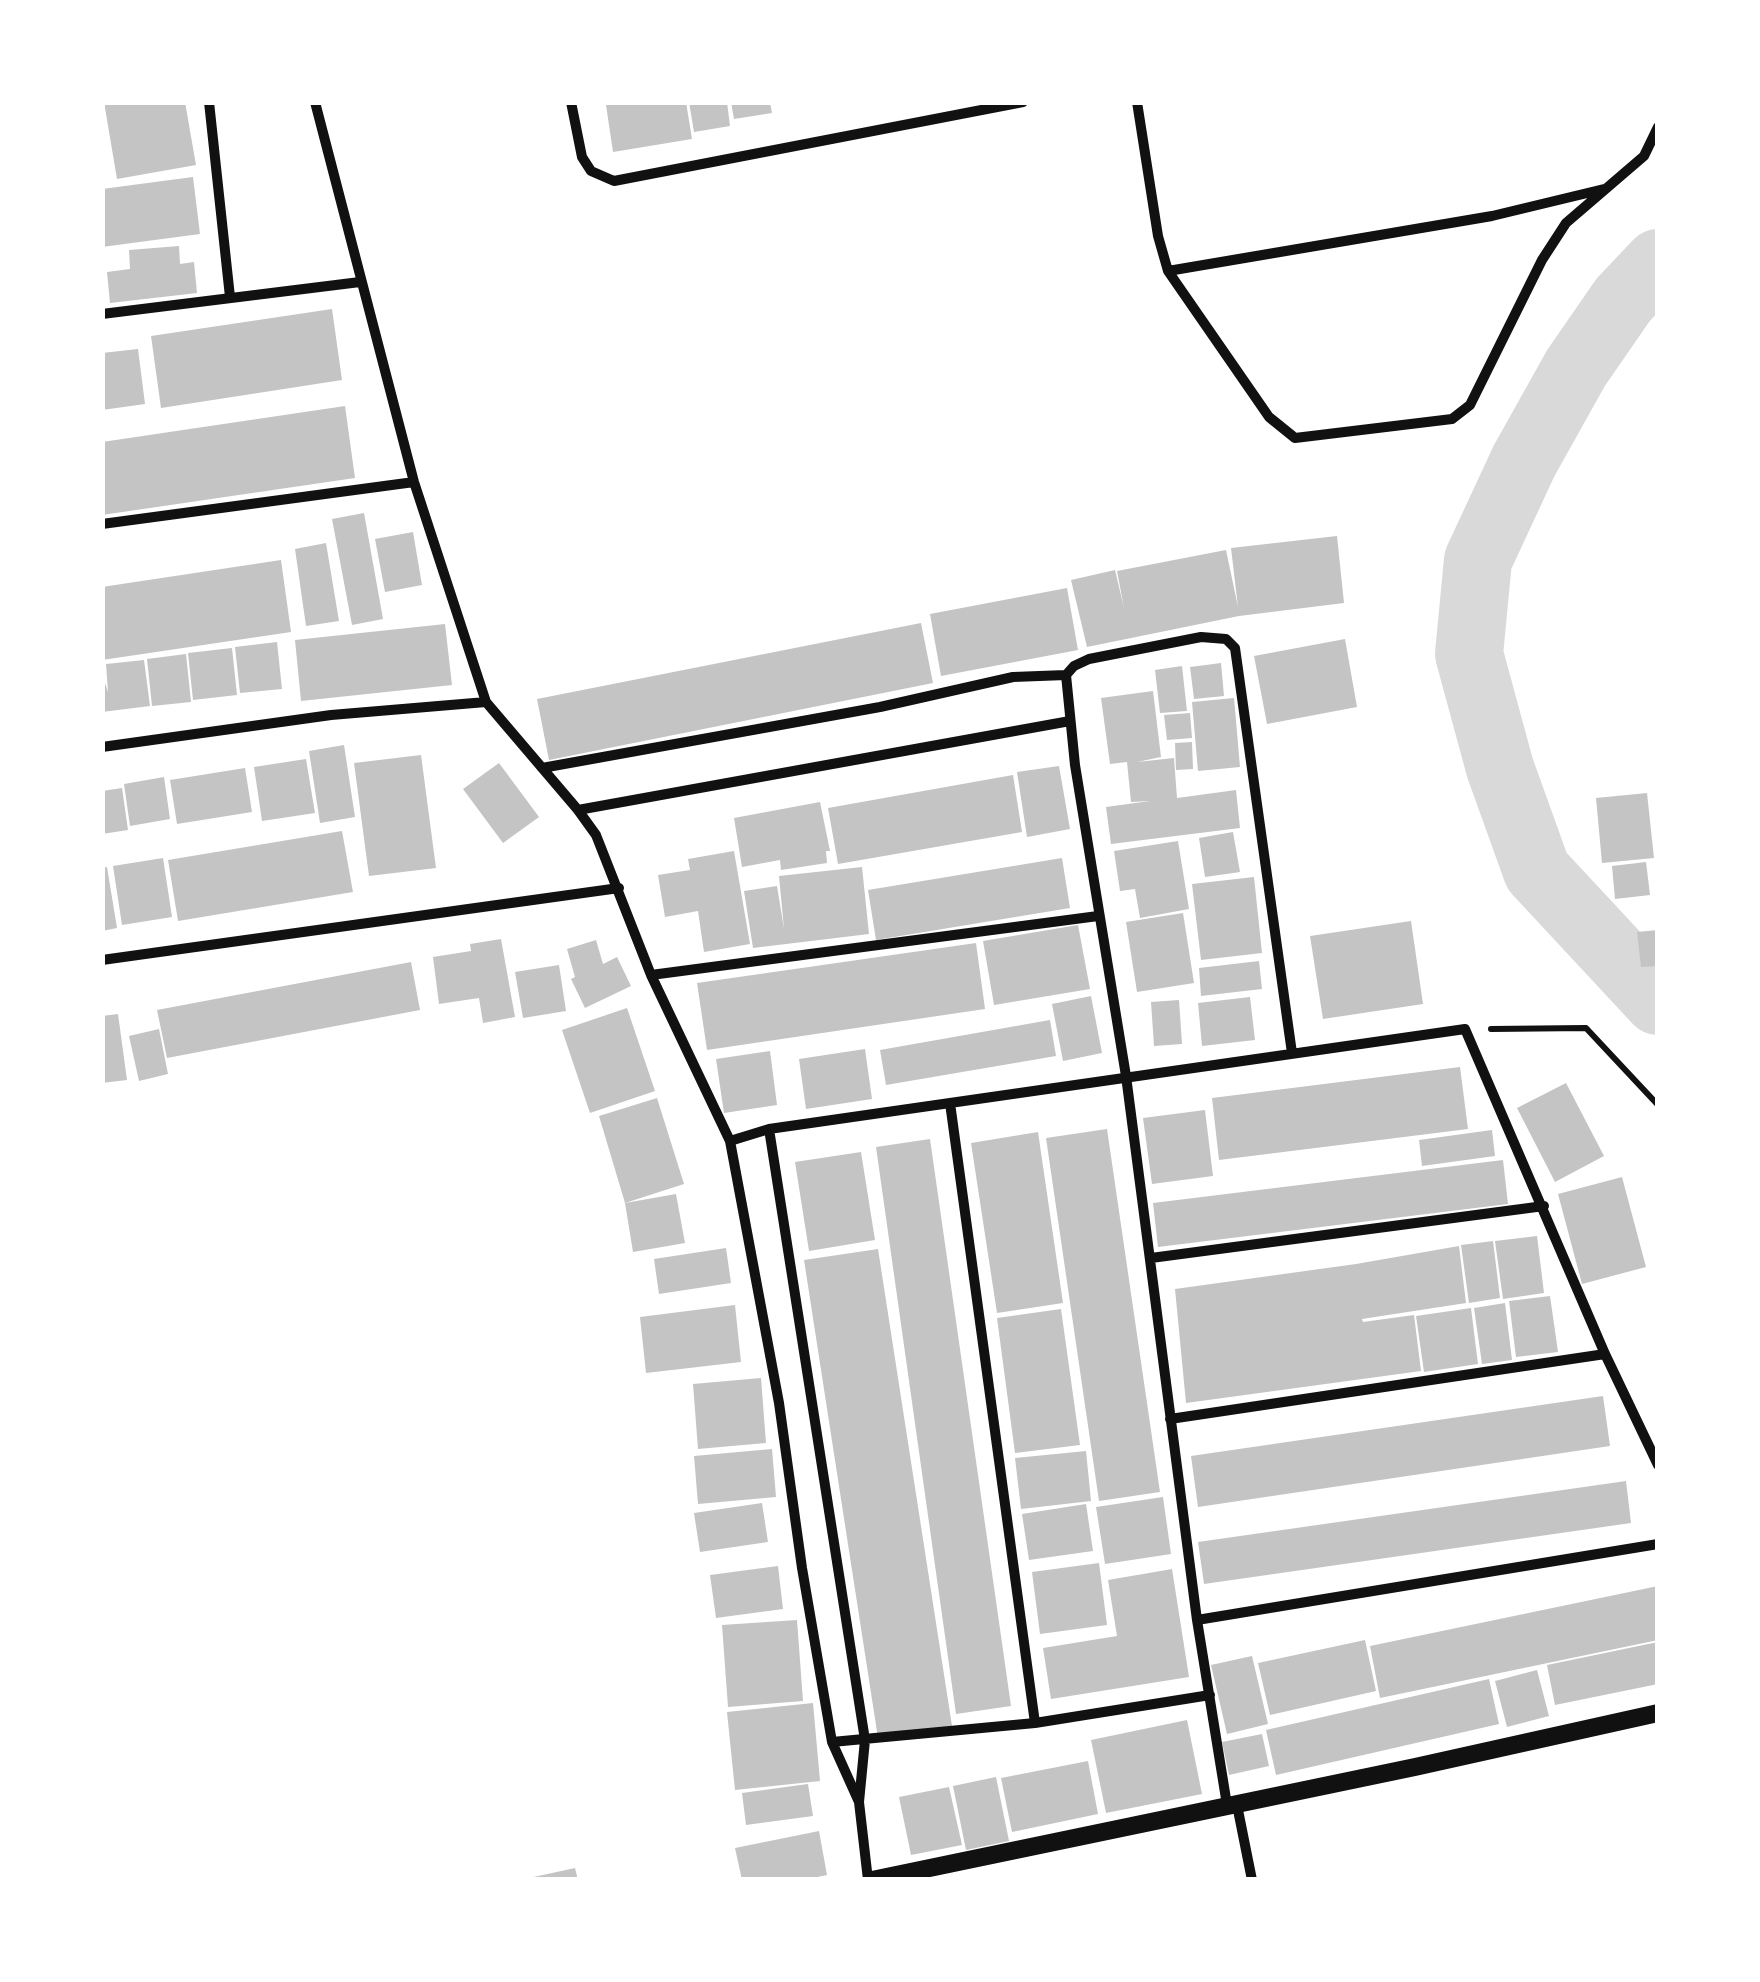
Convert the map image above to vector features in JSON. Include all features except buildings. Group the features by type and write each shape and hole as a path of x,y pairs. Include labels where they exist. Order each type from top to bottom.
{"street":[{"path":"209,102 230,298"},
{"path":"314,102 414,482 486,702 596,836 652,975 730,1141 779,1402 832,1742 858,1802 870,1880 1658,1712"},
{"path":"571,102 582,157 591,171 614,181 1023,102"},
{"path":"1137,102 1158,236 1168,272 1269,417 1295,438 1452,419 1470,405 1542,260 1566,223 1644,156 1658,127"},
{"path":"1168,272 1492,216 1610,188"},
{"path":"102,314 360,282"},
{"path":"102,524 414,482"},
{"path":"1252,1880 1232,1805 1197,1620 1126,1076 1070,722 1066,675 1074,666 1201,638 1226,639 1236,648 1292,1053"},
{"path":"542,768 880,707 1013,676 1066,675"},
{"path":"102,746 331,715 486,702"},
{"path":"578,810 1070,722"},
{"path":"102,960 619,888"},
{"path":"652,975 1098,916"},
{"path":"730,1141 769,1129 1465,1030 1605,1354 1658,1465"},
{"path":"950,1103 1035,1722"},
{"path":"769,1129 865,1740 858,1802"},
{"path":"1150,1258 1544,1206"},
{"path":"1170,1419 1605,1354"},
{"path":"1197,1620 1658,1544"},
{"path":"832,1742 1035,1722 1210,1695"}],"path":[{"path":"1465,1030 1586,1028 1658,1105"}],"waterway":[{"path":"1658,263 1623,300 1576,368 1524,461 1478,560 1469,654 1500,768 1537,871 1658,1001"}]}
